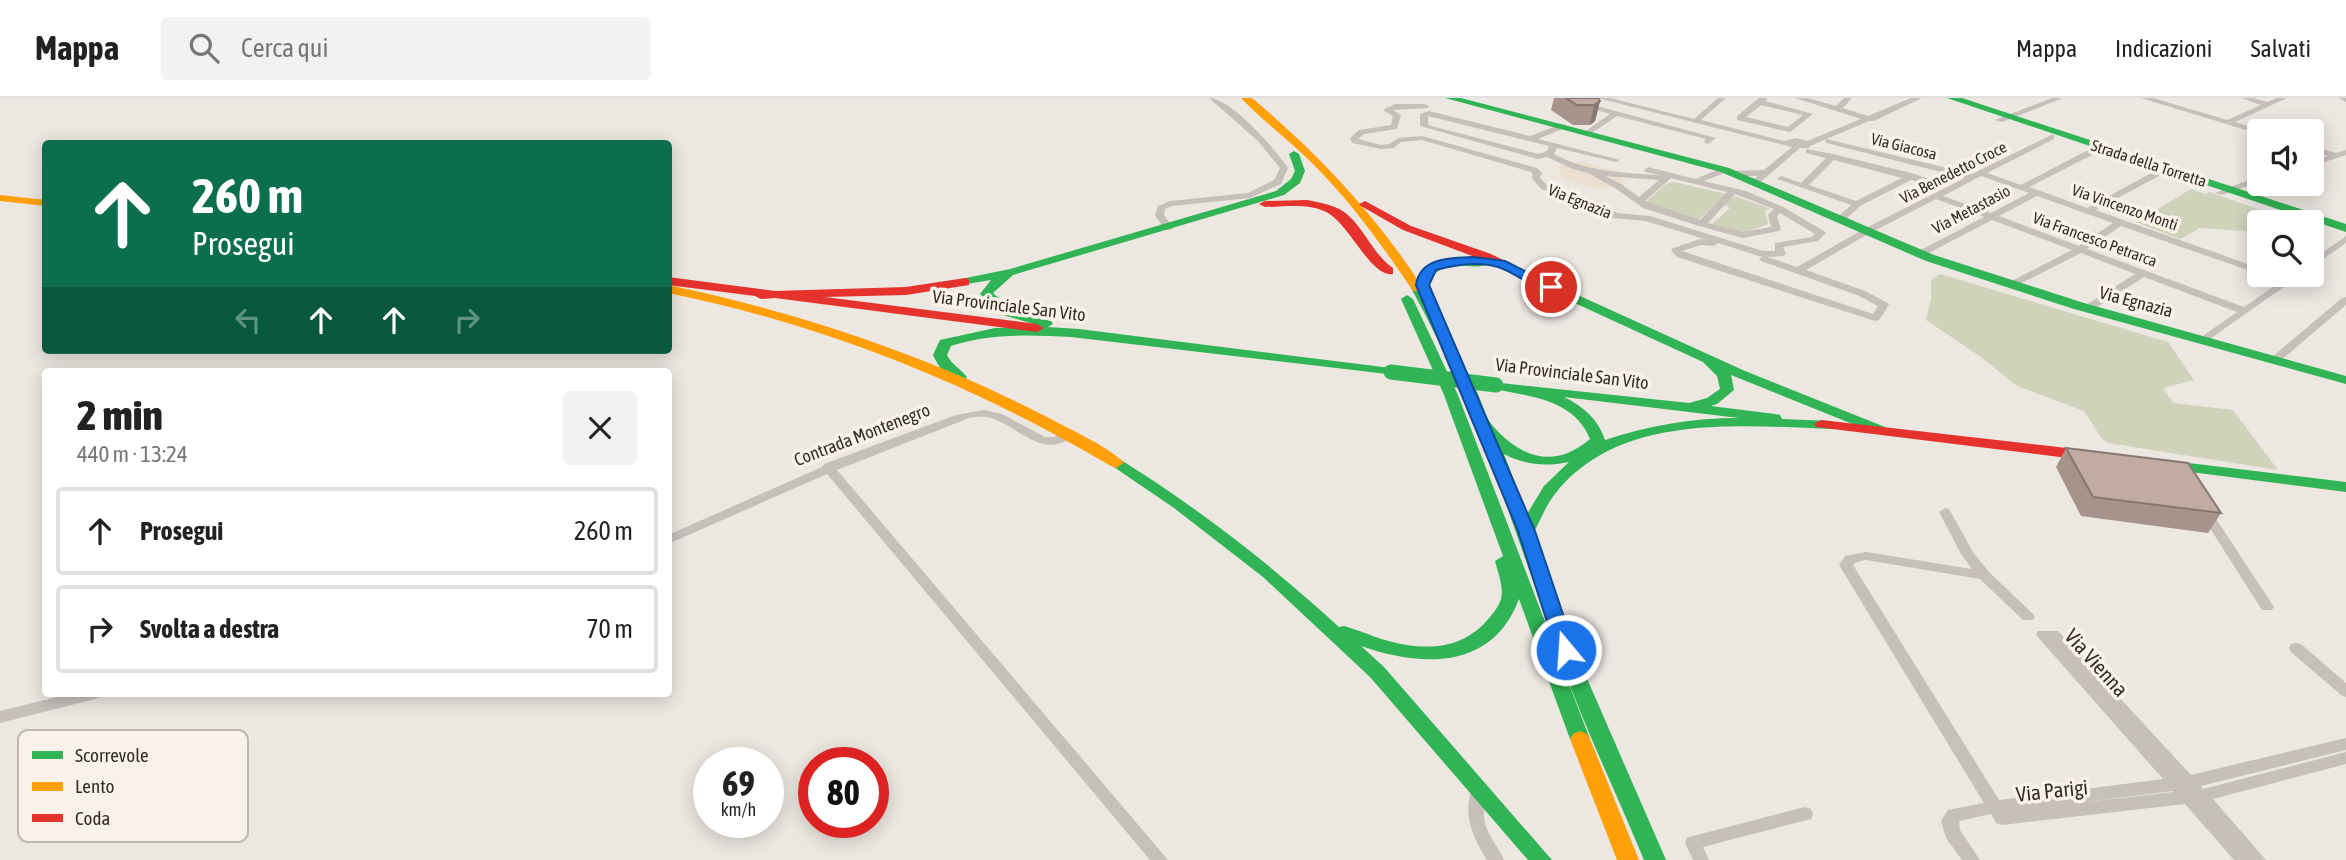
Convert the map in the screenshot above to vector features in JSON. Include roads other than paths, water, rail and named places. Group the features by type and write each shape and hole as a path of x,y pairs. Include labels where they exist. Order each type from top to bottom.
{"main road":[{"path":"1233,98 1254,113 1334,192 1410,303 1474,456 1547,654 1628,860"},
{"path":"1246,98 1286,131 1373,212 1500,263 1702,358 1812,406 1881,430"},
{"name":"Via Egnazia","path":"1452,98 1728,171 1761,177 1840,219 1920,254 2087,309 2346,380"},
{"name":"Strada della Torretta","path":"1937,98 2346,228"},
{"name":"Strada della Torretta","path":"1952,98 2051,137 2158,173 2224,191 2275,210"},
{"path":"761,295 906,291 947,286 1012,272 1168,229 1280,193 1296,181 1300,172 1294,154"},
{"path":"1327,170 1385,239 1446,340"},
{"path":"0,198 42,203"},
{"path":"1245,205 1283,202 1328,208 1344,217 1380,265 1389,271"},
{"name":"Strada della Torretta","path":"2324,228 2346,236"},
{"path":"1500,263 1450,262 1431,267 1423,285 1526,531 1566,650 1655,860"},
{"path":"1012,272 991,286 986,294 992,304 1003,312 1079,333"},
{"name":"Via Provinciale San Vito","path":"672,282 761,295 2097,457"},
{"path":"672,290 713,297 788,318 896,355 976,388 1070,434 1180,504 1269,573 1377,672 1541,860"},
{"path":"976,388 946,367 940,355 945,343 960,336 984,331 1079,333"},
{"path":"1689,408 1712,401 1727,390 1724,374 1702,358"},
{"path":"1471,400 1491,433 1511,452 1532,458 1557,460 1594,447 1598,440 1595,424 1577,410 1528,392 1496,385"},
{"path":"1526,531 1556,482 1592,455 1633,435 1732,423 1832,425"},
{"path":"1320,619 1405,664 1459,650 1493,630 1510,600 1504,555 1471,464 1474,456"},
{"path":"2150,463 2181,472 2346,487"},
{"path":"1393,690 1405,664"}],"street":[{"path":"1168,229 1159,215 1161,208 1170,204 1250,195 1278,182 1284,168 1266,146 1213,98"},
{"path":"1558,98 1712,138 1708,142"},
{"path":"1601,98 1797,142 1871,119 1918,98"},
{"path":"1696,121 1722,98"},
{"path":"1799,98 1871,119"},
{"path":"1838,109 1848,98"},
{"path":"1998,117 2036,98"},
{"path":"2145,98 2247,128"},
{"path":"2245,98 2269,105"},
{"path":"2229,122 2284,98"},
{"path":"1998,117 2054,99"},
{"path":"1761,177 1797,142 1810,114 1761,100 1740,118 1797,142 1833,156 1937,184"},
{"name":"Via Egnazia","path":"1425,106 1395,106 1388,110 1397,115 1394,127 1362,132 1354,138 1355,141 1381,147 1391,146 1399,140 1422,138 1534,170 1538,173 1538,183 1544,187 1599,205 1615,216 1647,218 1762,254 1781,254 1778,246 1819,238 1821,233 1816,228 1796,220 1780,209"},
{"path":"1589,133 1616,113"},
{"path":"1551,150 1538,157 1446,132 1424,125 1424,114 1529,139 1551,150 1616,160"},
{"path":"1446,132 1461,121"},
{"path":"1513,150 1529,139 1562,126"},
{"path":"1478,141 1493,130"},
{"name":"Via Benedetto Croce","path":"1798,270 1867,230 2051,137"},
{"name":"Via Giacosa","path":"1829,141 1977,175"},
{"path":"1551,150 1565,164 1592,173 1628,192 1646,206 1743,235 1776,229 1772,215 1780,209"},
{"path":"2324,150 2342,154"},
{"path":"2021,188 2093,151"},
{"path":"2324,160 2342,154"},
{"path":"1804,185 1833,156"},
{"path":"1648,170 1733,191 1780,209"},
{"path":"1696,181 1728,171"},
{"path":"1592,173 1677,177"},
{"path":"2087,211 2158,173"},
{"name":"Via Vincenzo Monti","path":"1977,175 2247,267"},
{"path":"1840,219 1857,204 1912,176"},
{"path":"1640,201 1667,178"},
{"path":"1781,179 1857,204"},
{"path":"2224,191 2247,183"},
{"path":"1702,224 1733,191"},
{"name":"Via Metastasio","path":"1920,254 2036,193"},
{"name":"Via Francesco Petrarca","path":"1936,196 2244,311"},
{"path":"2011,285 2080,250 2120,222"},
{"path":"2324,254 2346,236"},
{"path":"1700,243 1715,243 1798,270 1861,293 1884,305 1875,318 1681,255 1676,250 1700,243"},
{"path":"2087,309 2143,273"},
{"path":"2204,341 2279,287"},
{"path":"2276,359 2346,300"},
{"name":"Contrada Montenegro","path":"672,538 828,467 970,415 996,414 1038,440 1054,442 1070,434"},
{"path":"828,467 1160,860"},
{"path":"2199,501 2267,607"},
{"path":"1945,512 1968,554 1984,575 2028,617"},
{"path":"1972,860 1952,833 1949,821 1954,815 1995,807 1846,565 1850,559 1866,556 1984,575"},
{"name":"Via Vienna","path":"2245,860 2189,790 2053,635 2043,635 2189,790 2258,860"},
{"path":"2296,648 2346,691"},
{"path":"0,717 79,697"},
{"name":"Via Parigi","path":"2189,790 2346,744"},
{"name":"Via Parigi","path":"1995,807 2189,790 2346,758"},
{"path":"1480,789 1473,810 1481,837 1496,860"},
{"path":"1701,860 1693,843 1804,814"}]}
